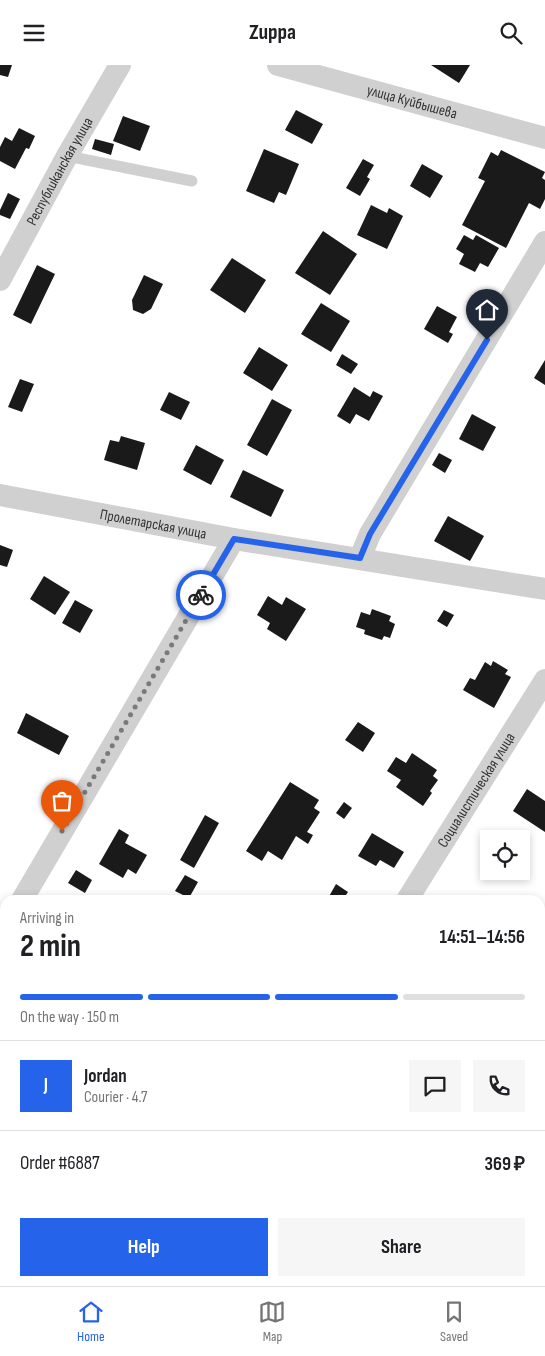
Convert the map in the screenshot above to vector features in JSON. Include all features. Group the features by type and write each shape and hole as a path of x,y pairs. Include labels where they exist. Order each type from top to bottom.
{"street":[{"name":"Республиканская улица","path":"0,280 67,156 120,65"},
{"name":"улица Куйбышева","path":"278,65 545,138"},
{"path":"360,558 370,534 545,242"},
{"name":"Пролетарская улица","path":"0,495 234,539 545,589"},
{"path":"25,895 234,539"},
{"name":"Социалистическая улица","path":"410,895 545,680"}],"lane":[{"path":"67,156 192,181"}],"building":[{"path":"0,65 12,65 8,77 0,75"},
{"path":"431,65 470,65 459,83"},
{"path":"296,110 323,124 312,144 285,130"},
{"path":"123,116 150,126 140,151 113,141"},
{"path":"19,128 35,136 29,149 26,148 15,169 0,161 0,147 5,137 12,141"},
{"path":"95,139 114,144 111,155 92,149"},
{"path":"264,149 299,164 286,195 279,192 274,203 246,191"},
{"path":"501,150 545,172 542,178 545,180 545,199 540,209 529,203 506,248 462,225 485,181 478,178 491,152 498,156"},
{"path":"363,159 374,165 367,177 370,179 360,196 346,188"},
{"path":"422,164 443,176 430,198 410,186"},
{"path":"8,193 20,199 10,219 0,215 0,210"},
{"path":"371,205 387,213 389,208 403,216 387,249 357,235"},
{"path":"323,231 357,254 330,295 295,273"},
{"path":"464,235 473,240 476,235 499,248 488,267 480,263 475,272 459,264 464,254 456,249"},
{"path":"232,258 266,280 245,313 210,290"},
{"path":"37,265 55,274 31,324 13,315"},
{"path":"144,275 163,284 151,309 143,314 133,310 132,300"},
{"path":"321,303 350,321 331,352 301,334"},
{"path":"437,306 457,317 449,332 453,334 448,343 424,329"},
{"path":"259,347 288,365 272,391 243,373"},
{"path":"342,354 358,364 351,374 336,365"},
{"path":"545,360 545,385 534,378"},
{"path":"20,379 34,384 22,412 8,407"},
{"path":"354,387 370,397 373,391 383,396 369,421 356,414 350,424 337,416"},
{"path":"169,392 190,402 181,420 160,410"},
{"path":"272,399 292,410 267,456 247,445"},
{"path":"472,414 496,427 483,451 459,439"},
{"path":"121,436 145,443 137,470 104,460 110,440 119,442"},
{"path":"196,445 224,460 211,485 183,470"},
{"path":"439,453 452,460 445,473 432,465"},
{"path":"243,470 284,490 271,517 230,497"},
{"path":"448,516 484,536 470,561 434,541"},
{"path":"0,545 13,550 7,567 0,565"},
{"path":"44,576 70,592 55,615 30,599"},
{"path":"268,596 282,605 286,597 306,609 286,641 267,629 270,623 257,615"},
{"path":"75,600 93,610 80,633 62,623"},
{"path":"372,609 391,616 389,621 395,624 390,638 384,636 382,640 364,634 365,630 356,627 361,612 370,615"},
{"path":"444,610 454,615 447,627 437,621"},
{"path":"493,661 508,670 505,674 511,677 494,708 463,690 470,678 475,680 485,662 491,666"},
{"path":"26,713 69,736 59,755 17,733"},
{"path":"358,722 375,733 363,752 345,740"},
{"path":"412,753 437,770 433,776 438,780 423,806 396,787 401,780 387,771 396,757 406,763"},
{"path":"290,782 319,800 314,808 320,812 307,832 313,835 308,844 296,836 282,860 268,851 262,861 246,851"},
{"path":"527,789 545,801 545,832 513,811"},
{"path":"344,802 352,808 344,819 336,813"},
{"path":"205,815 219,823 194,868 180,860"},
{"path":"119,829 129,835 125,843 147,855 136,874 128,869 123,878 99,864"},
{"path":"372,833 404,852 394,868 380,860 376,866 358,856"},
{"path":"76,870 92,880 85,893 68,883"},
{"path":"185,875 198,882 191,895 183,895 175,891"},
{"path":"336,884 348,892 346,895 330,895"}],"way so far":[{"path":"62,831 201,595"}],"route":[{"path":"201,595 234,539 360,558 370,534 487,340"}]}
